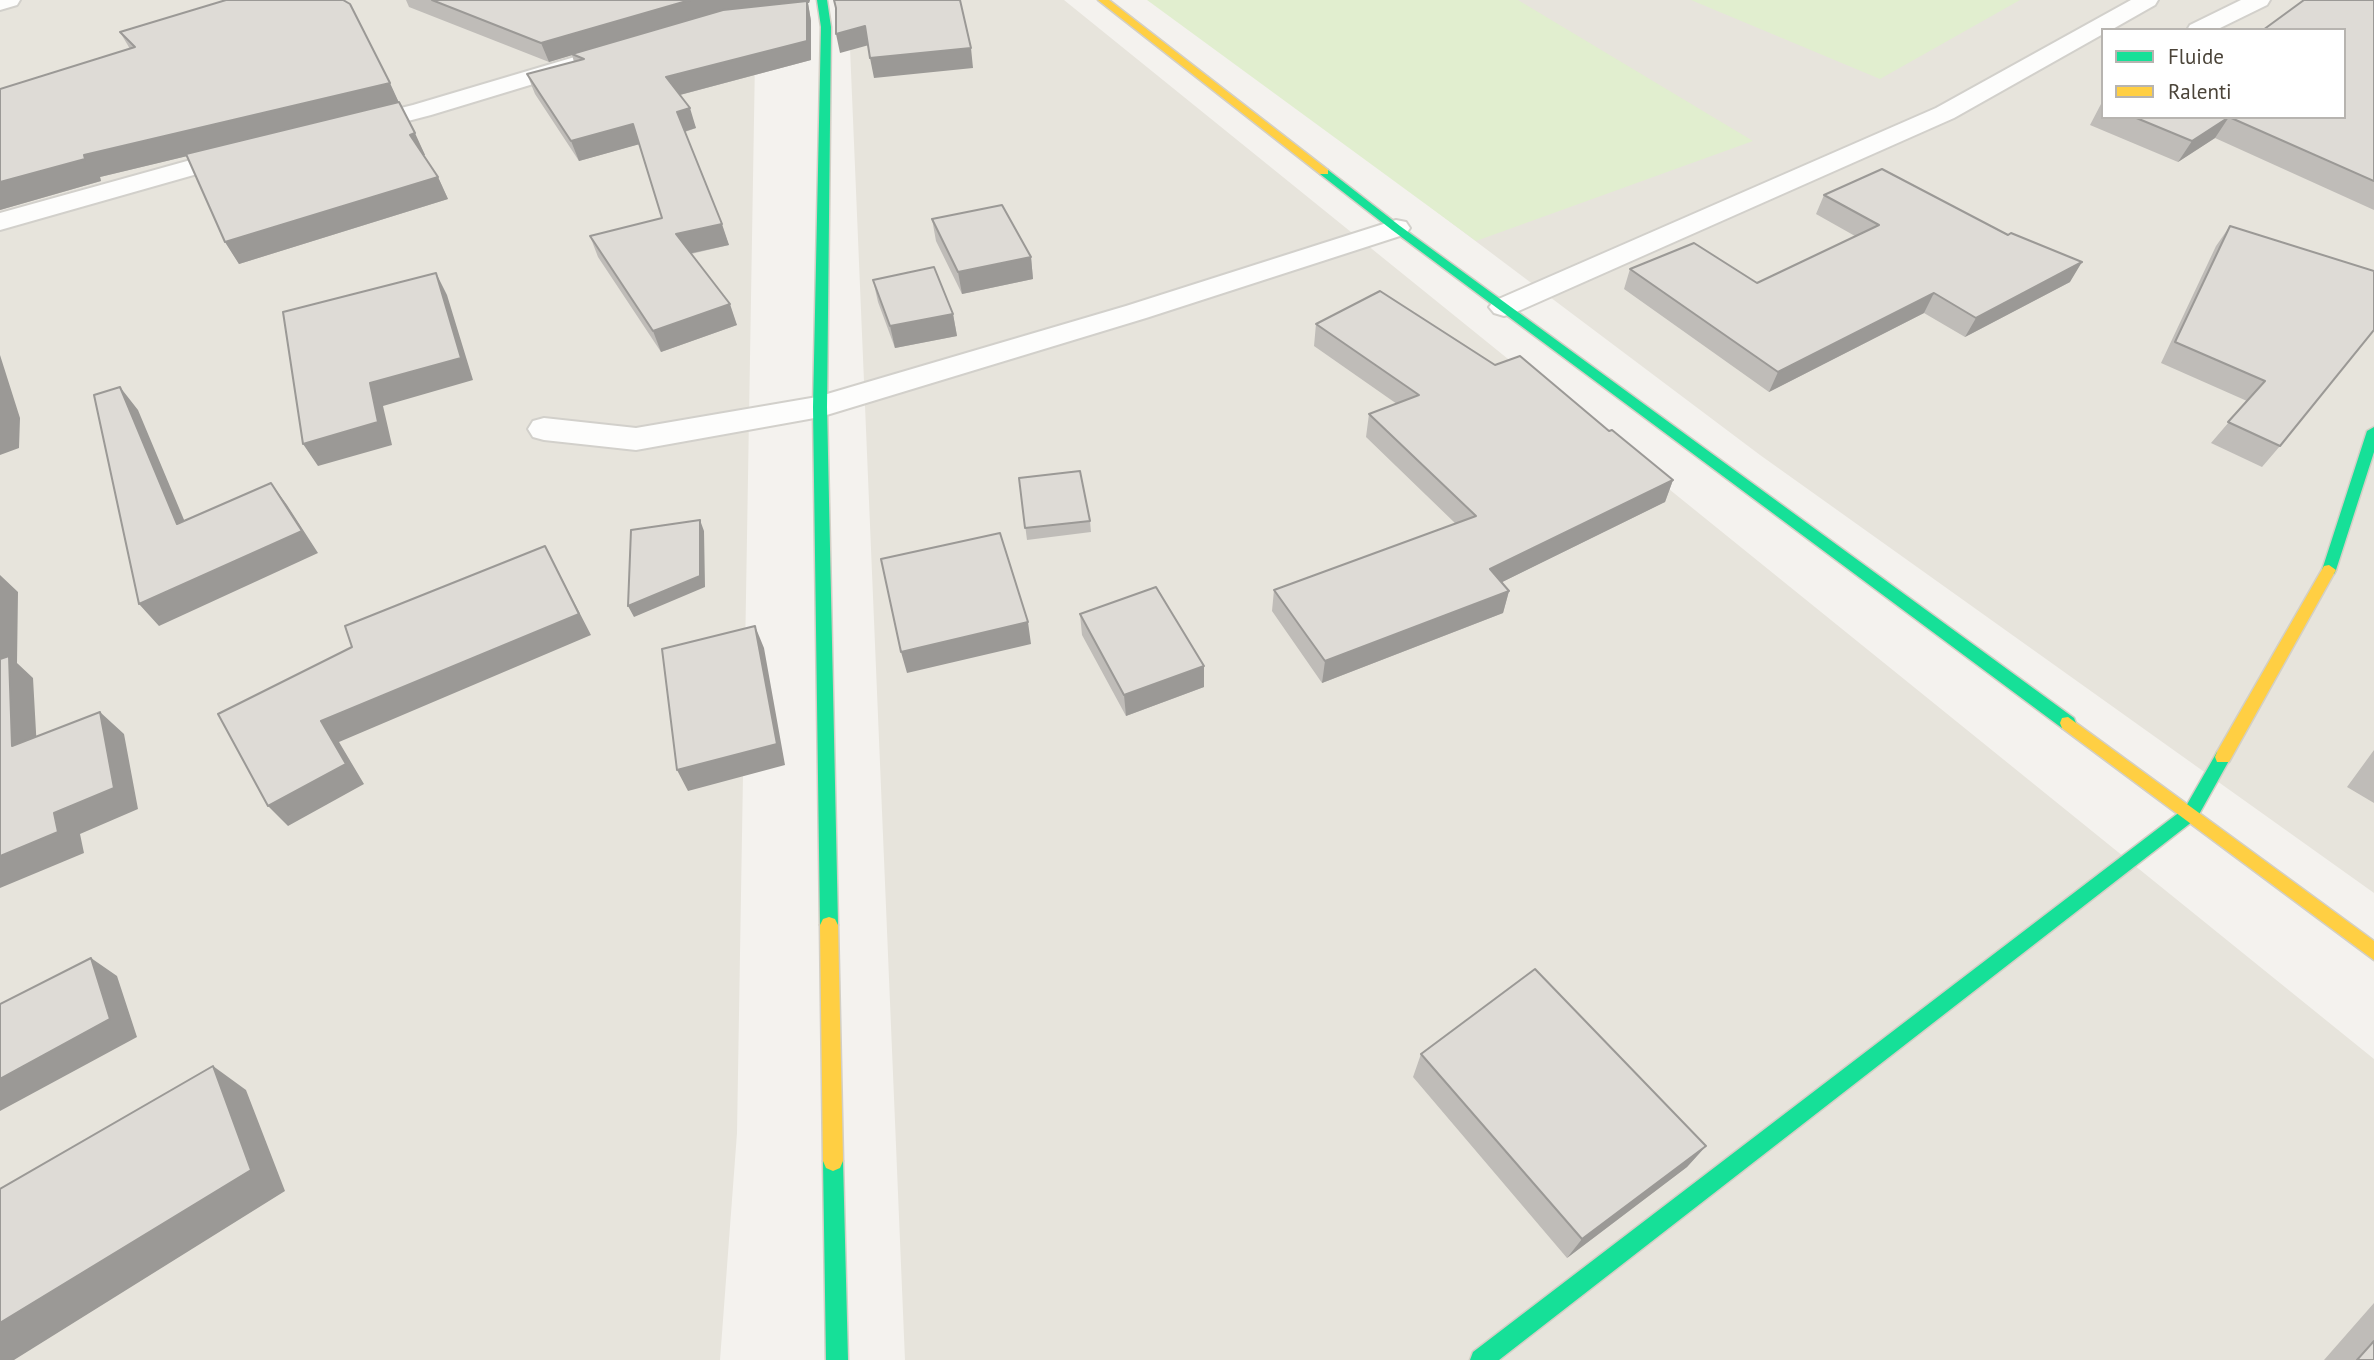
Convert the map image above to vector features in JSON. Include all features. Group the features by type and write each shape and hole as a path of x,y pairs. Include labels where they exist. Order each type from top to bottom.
{"street":[{"path":"0,3 9,0"},
{"path":"1103,0 1396,228 2190,813 2374,952"},
{"path":"1504,307 1945,113 2147,0"},
{"path":"2202,28 2259,0"},
{"path":"796,13 823,5 826,27 820,407 837,1360"},
{"path":"329,133 422,110 607,55"},
{"path":"0,222 263,149"},
{"path":"544,429 636,439 820,407 1136,312 1396,228"},
{"path":"1481,1360 2190,813 2329,571 2374,431"}],"shaded area":[{"path":"0,0 756,0 737,1133 720,1360 0,1360"},
{"path":"848,0 1064,0 2374,1059 2374,1360 905,1360"},
{"path":"1155,0 2374,0 2374,893 1760,455"}],"green space":[{"path":"1147,0 1518,0 1753,141 1476,241"},
{"path":"1691,0 2020,0 1880,79"}],"building":[{"path":"226,0 343,0 350,4 390,83 84,155 85,159 0,182 0,89 135,47 120,32"},
{"path":"432,0 690,0 541,43"},
{"path":"834,0 960,0 971,48 870,58 865,26 836,34"},
{"path":"2304,0 2374,0 2374,181 2234,119 2346,119 2346,28 2266,28"},
{"path":"807,1 807,41 666,77 690,108 677,112 722,224 676,234 730,304 653,331 590,236 662,218 633,124 571,141 527,74 584,59 572,54 723,10"},
{"path":"399,102 415,133 410,135 438,177 225,242 186,154"},
{"path":"2139,119 2226,119 2192,141"},
{"path":"1882,169 2008,235 2011,233 2082,262 1976,318 1934,293 1778,372 1630,269 1694,243 1757,283 1879,225 1824,195"},
{"path":"1002,205 1031,257 958,272 932,219"},
{"path":"2230,226 2374,271 2374,330 2280,446 2228,422 2265,381 2175,342"},
{"path":"934,267 953,314 890,326 873,280"},
{"path":"436,273 461,358 370,383 378,422 303,444 283,312"},
{"path":"1380,291 1495,365 1520,356 1609,431 1612,430 1673,480 1490,569 1509,591 1325,661 1274,590 1476,516 1369,414 1419,395 1316,324"},
{"path":"120,387 177,524 271,483 302,531 139,604 94,395"},
{"path":"1080,471 1090,521 1025,528 1019,478"},
{"path":"700,520 700,576 628,606 631,530"},
{"path":"1000,533 1028,622 901,652 881,559"},
{"path":"545,546 579,614 321,721 346,764 268,806 218,714 352,647 345,626"},
{"path":"1156,587 1204,666 1124,695 1080,614"},
{"path":"755,626 777,744 677,770 662,649"},
{"path":"9,656 12,746 100,712 114,788 54,813 58,832 0,856 0,659"},
{"path":"91,958 110,1019 0,1079 0,1004"},
{"path":"1535,969 1706,1146 1582,1239 1421,1054"},
{"path":"213,1066 251,1170 0,1323 0,1189"},
{"path":"2374,1341 2374,1360 2357,1360"}],"traffic: fast":[{"path":"822,0 826,27 820,407 829,925"},
{"path":"1324,172 1396,228 2068,723"},
{"path":"2329,570 2374,431"},
{"path":"1481,1360 2191,813 2223,757"},
{"path":"833,1161 837,1360"}],"traffic: slow":[{"path":"1103,0 1324,172"},
{"path":"2223,757 2329,570"},
{"path":"2068,723 2374,952"},
{"path":"829,925 833,1161"}]}
